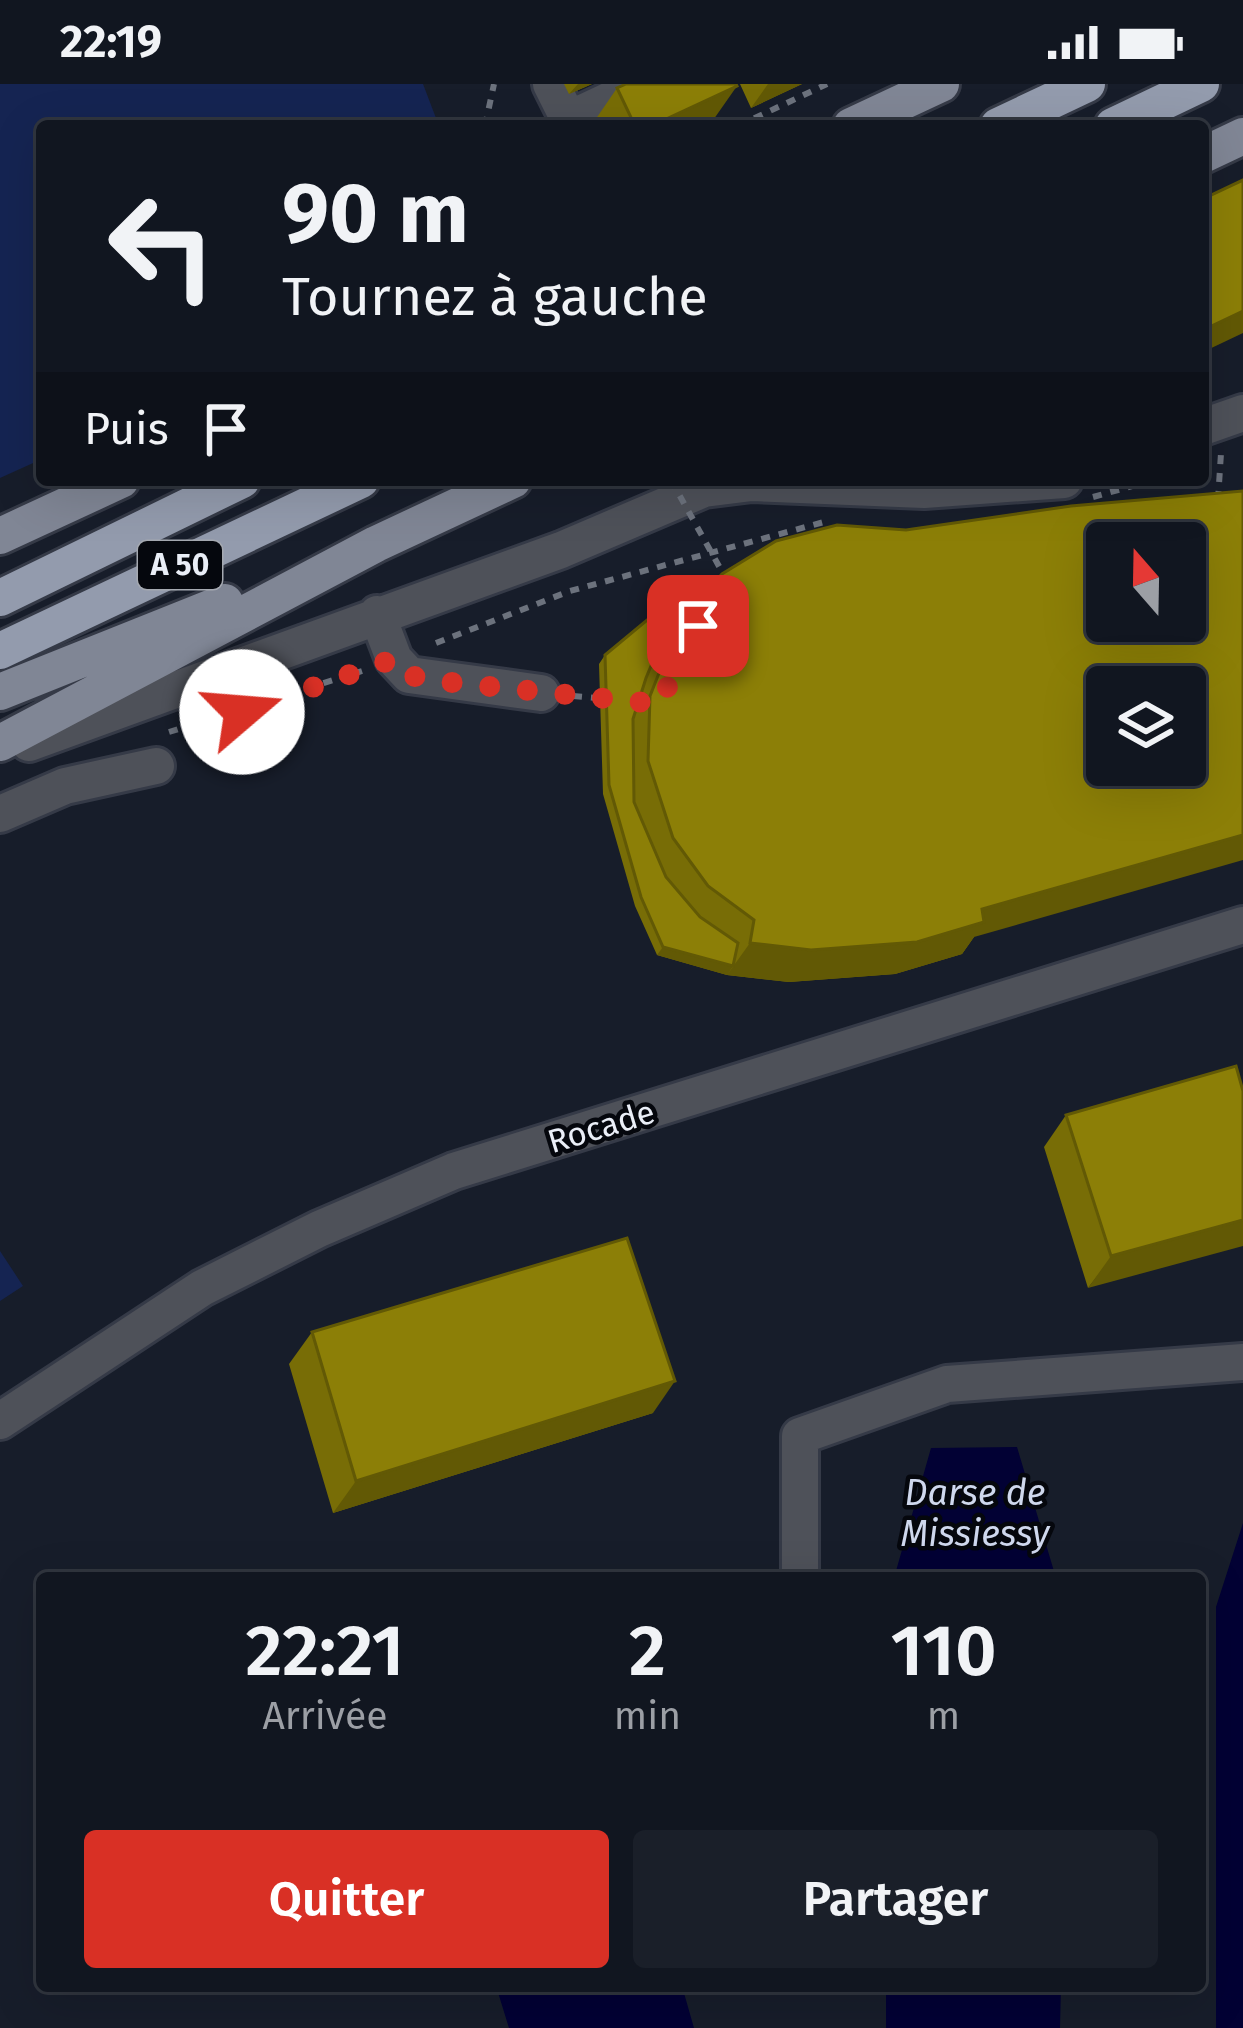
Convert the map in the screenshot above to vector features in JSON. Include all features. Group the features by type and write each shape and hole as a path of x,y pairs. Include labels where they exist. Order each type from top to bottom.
{"highway":[{"path":"1011,120 1087,84"},
{"path":"1126,120 1201,84"},
{"name":"A 50","path":"0,598 230,486"},
{"name":"A 50","path":"0,650 348,486"}],"main road":[{"path":"864,120 940,84"},
{"path":"1209,152 1243,136"},
{"path":"0,536 108,486"},
{"path":"0,692 376,544 500,486"},
{"path":"10,748 376,544"}],"street":[{"path":"551,84 564,110 578,115 644,84"},
{"path":"1212,438 1243,413"},
{"path":"10,748 561,550 704,489 728,486"},
{"path":"826,486 1076,489"},
{"path":"376,614 394,659 409,675 542,693"},
{"path":"0,814 160,750"},
{"name":"Rocade","path":"0,1421 202,1288 319,1229 454,1172 1240,934"},
{"path":"800,1572 800,1436 947,1384 1243,1362"}],"path":[{"path":"486,120 494,84"},
{"path":"751,120 827,84"},
{"path":"1212,438 1216,515"},
{"path":"674,486 736,596"},
{"path":"160,750 570,591 840,519"},
{"path":"542,693 612,699"}],"shaded area":[{"path":"0,84 423,84 437,120 36,120 36,462 0,478"},
{"path":"0,1251 23,1286 0,1301"}],"water":[{"name":"Darse de Missiessy","path":"1017,1447 1054,1572 896,1572 931,1448"},
{"path":"1243,1523 1243,2028 1216,2028 1216,1607"},
{"path":"498,1992 684,1992 694,2028 509,2028"},
{"path":"886,1992 1061,1992 1060,2028 886,2028"}],"building":[{"path":"626,84 737,86 664,120 632,120 617,88"},
{"path":"1243,180 1243,311 1209,327 1209,196"},
{"path":"1243,491 1243,835 982,909 984,922 917,942 811,950 750,943 754,920 708,886 673,838 648,761 650,696 679,622 722,574 776,541 837,525 906,530 1071,506"},
{"path":"715,582 656,654 646,678 633,719 634,802 666,877 700,917 738,943 733,966 663,947 641,897 609,785 605,655 670,601"},
{"path":"1236,1066 1243,1091 1243,1220 1111,1256 1066,1115"},
{"path":"627,1238 675,1381 356,1481 312,1332"}],"route":[{"path":"242,712 394,659 409,675 428,680 659,704 698,626"}]}
